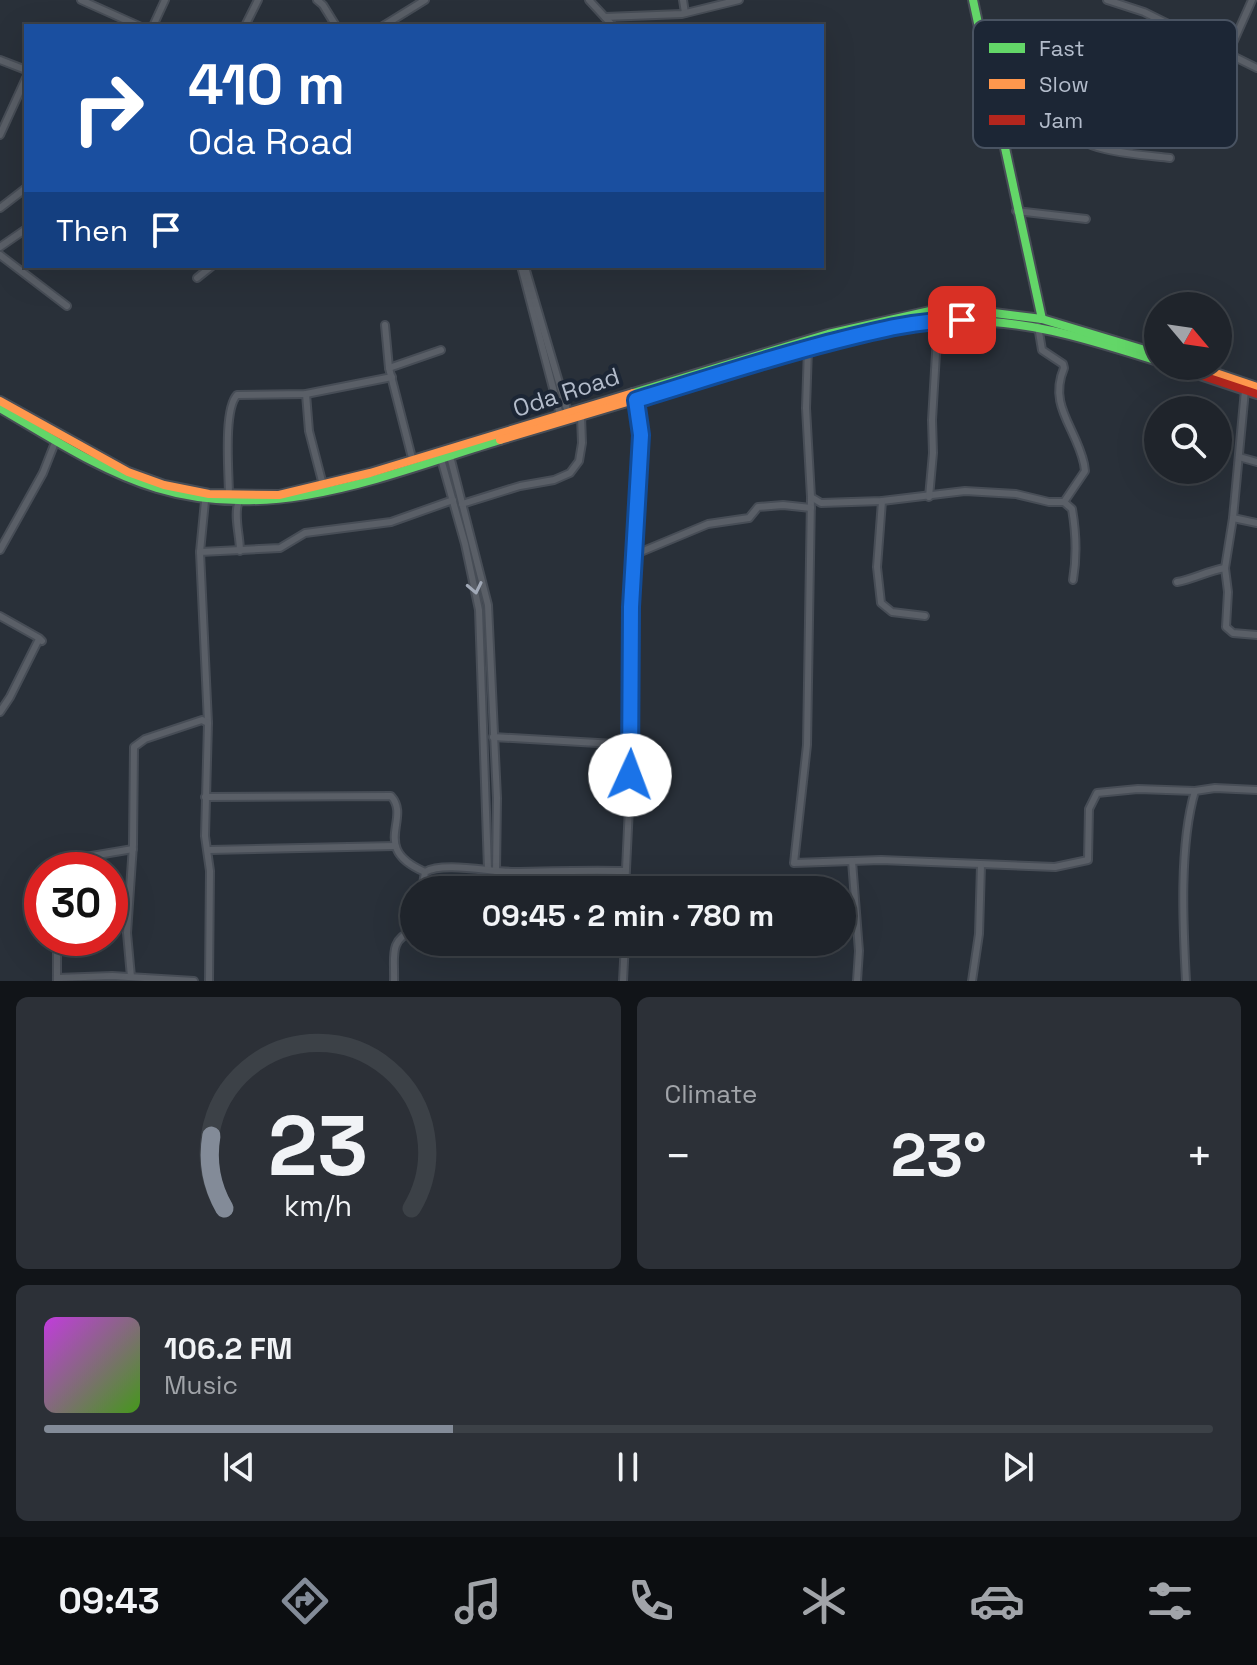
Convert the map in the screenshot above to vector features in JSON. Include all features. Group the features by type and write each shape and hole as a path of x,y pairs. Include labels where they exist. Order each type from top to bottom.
{"street":[{"path":"81,0 135,24"},
{"path":"154,24 165,0"},
{"path":"246,24 258,0"},
{"path":"317,0 335,24"},
{"path":"386,24 425,0"},
{"path":"589,0 611,24"},
{"path":"683,0 685,13"},
{"path":"605,17 685,13 739,0"},
{"path":"973,0 978,20"},
{"path":"1107,0 1160,20"},
{"path":"1237,34 1252,0"},
{"path":"1237,58 1257,68"},
{"path":"0,60 24,69"},
{"path":"0,135 24,82"},
{"path":"1004,148 1040,322 1042,350 1063,364 1057,382 1058,398 1084,464 1085,471 1064,502"},
{"path":"1102,148 1170,158"},
{"path":"0,208 24,190"},
{"path":"1016,211 1086,219"},
{"path":"0,247 24,230"},
{"path":"0,255 67,306"},
{"path":"197,278 210,268"},
{"path":"524,268 564,414"},
{"name":"Oda Road","path":"0,408 127,479 176,495 238,504 289,501 446,457 564,414 828,334 906,315 930,311 986,312 1040,322 1144,350"},
{"path":"929,497 938,320"},
{"name":"Oda Road","path":"0,401 128,472 187,491 229,496 279,495 581,416 892,326 938,320 1040,322 1144,356"},
{"path":"385,325 389,368 412,458"},
{"path":"808,348 806,408 811,508 807,745 794,863 881,860 1055,867 1088,860 1089,809 1097,793 1138,789 1257,790"},
{"path":"389,368 441,350"},
{"path":"229,496 227,445 233,399 237,395 306,394 392,377"},
{"path":"1232,379 1257,387"},
{"path":"1215,380 1257,394"},
{"path":"1245,390 1225,568 1228,592 1226,627 1233,633 1257,635"},
{"path":"306,394 309,431 323,485"},
{"path":"625,876 632,745 631,607 641,435 636,400"},
{"path":"200,552 280,548 291,539 318,530 391,522 520,486 554,480 570,473 579,461 581,416"},
{"path":"0,550 43,473 56,440"},
{"path":"446,457 480,615 497,798 492,870"},
{"path":"1239,457 1257,462"},
{"path":"811,497 821,503 882,501 965,491 1016,494 1049,502 1064,502 1072,509 1074,521 1076,562 1073,580"},
{"path":"205,501 200,552 208,723 205,836 209,850 209,981"},
{"path":"882,501 877,567 881,603 892,612 925,616"},
{"path":"238,504 240,551"},
{"path":"457,504 483,581 488,615 489,737"},
{"path":"636,554 708,524 749,518 758,507 783,505 811,508"},
{"path":"1233,518 1257,523"},
{"path":"1177,582 1197,577 1204,571 1225,568"},
{"path":"480,615 488,615"},
{"path":"0,616 39,638 42,641 39,639 0,712"},
{"path":"131,977 127,933 133,849 134,747 145,739 200,720 208,723"},
{"path":"489,737 632,745"},
{"path":"1186,981 1183,934 1187,835 1195,791"},
{"path":"205,797 391,796 396,802 395,846 402,861 425,872"},
{"path":"209,850 395,846"},
{"path":"115,852 133,849"},
{"path":"852,861 859,951 857,981"},
{"path":"972,981 979,934 981,865"},
{"path":"425,872 430,869 625,871"},
{"path":"424,876 425,872"},
{"path":"394,981 396,943 400,937"},
{"path":"57,956 57,980 131,977 194,981"},
{"path":"623,981 624,956"}],"traffic: fast":[{"path":"973,0 977,20"},
{"path":"1005,148 1042,319"},
{"path":"633,393 828,334 930,311 986,312 1042,319 1144,350"},
{"path":"950,321 1031,327 1144,357"},
{"path":"0,408 76,452 136,481 201,498 288,498 331,490 500,440"}],"traffic: slow":[{"path":"500,440 808,348 919,321 950,321"},
{"path":"1232,379 1257,387"},
{"path":"0,401 128,472 164,485 209,494 279,495 370,473 633,393"}],"traffic: jam":[{"path":"1215,380 1257,394"}],"route":[{"path":"630,775 631,607 641,435 636,400 892,326 919,321 962,320"}]}
